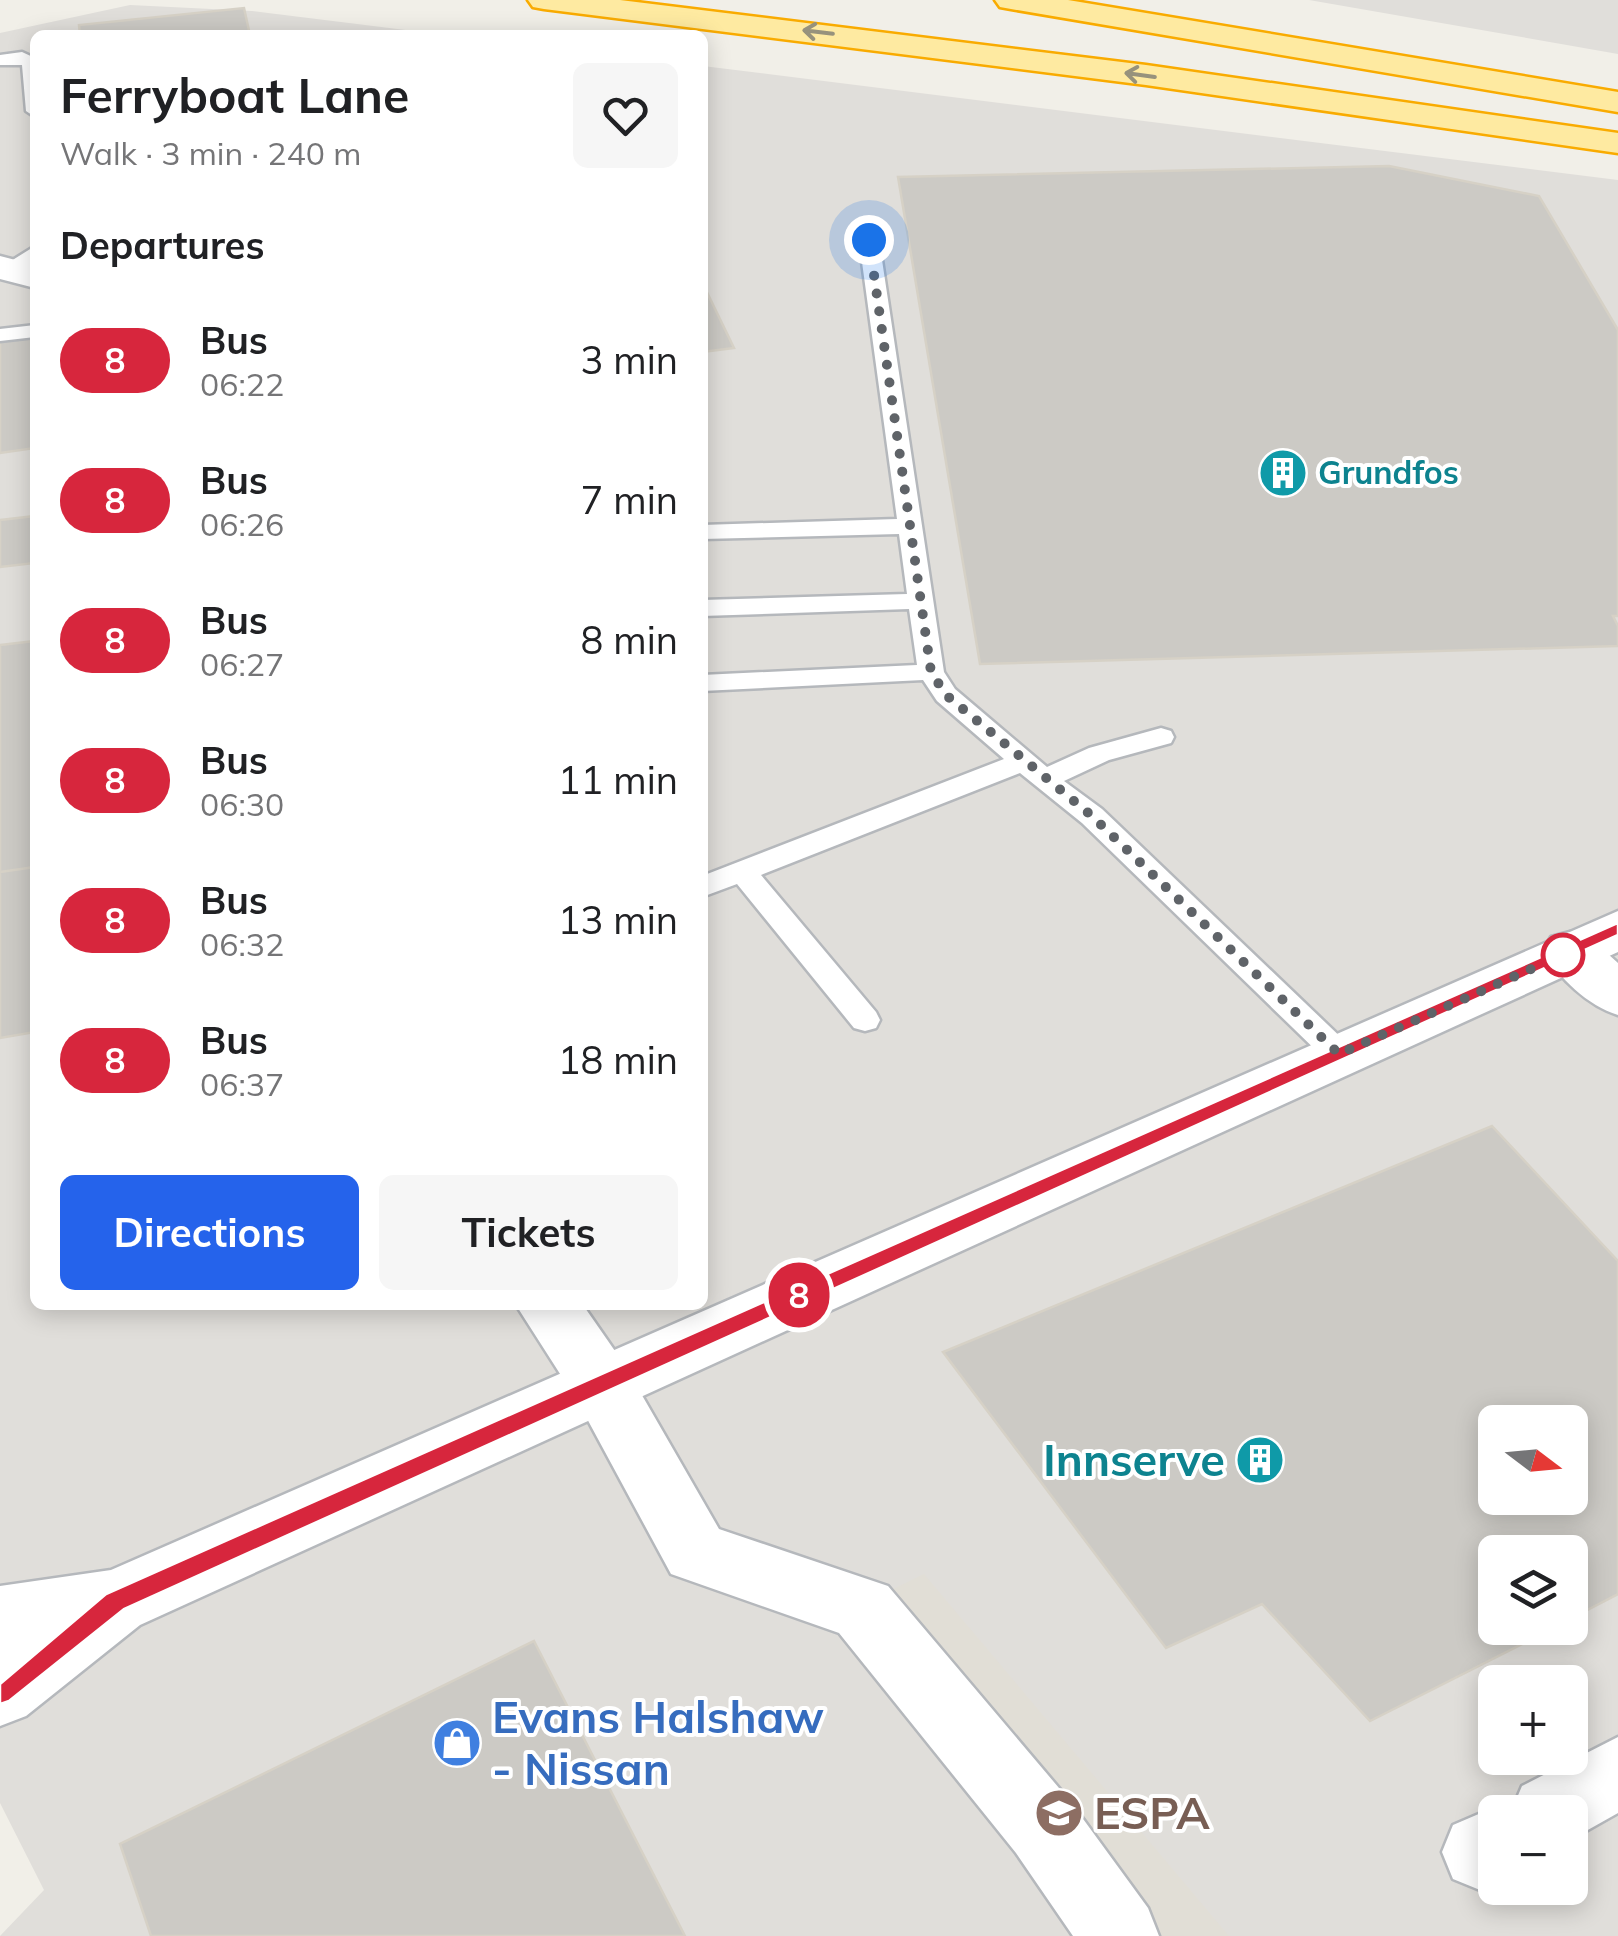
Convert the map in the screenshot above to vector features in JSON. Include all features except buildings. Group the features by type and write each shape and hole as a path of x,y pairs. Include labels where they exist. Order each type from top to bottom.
{"highway":[{"path":"544,0 774,26 1618,142"},
{"path":"1164,0 1618,89"},
{"path":"1000,11 1618,102"},
{"path":"1000,11 1618,131"}],"street":[{"path":"0,1692 115,1602 1594,941 1618,995"},
{"path":"551,1310 601,1383 695,1552 863,1609 1044,1826 1120,1936"},
{"path":"0,1618 115,1602"},
{"path":"1578,1795 1618,1772"}],"lane":[{"path":"0,60 22,58 30,62"},
{"path":"869,240 931,672 946,695 1092,816 1339,1054"},
{"path":"0,335 30,332"},
{"path":"708,532 910,526"},
{"path":"708,608 920,601"},
{"path":"708,683 931,672"},
{"path":"708,885 1034,770 1160,737"},
{"path":"742,872 865,1020"}],"shaded area":[{"path":"1309,0 1618,0 1618,54 1470,28"},
{"path":"130,5 252,11 406,30 30,30 30,1310 708,1310 708,67 1618,180 1618,1936 0,1936 44,1890 0,1803 0,33"},
{"name":"ESPA","path":"924,1574 1229,1936 1095,1936 838,1616"}],"bus line":[{"name":"8","path":"0,1692 115,1602 1618,930"}],"place":[{"name":"Grundfos","path":"1283,473"},
{"name":"Innserve","path":"1260,1460"},
{"name":"Evans Halshaw - Nissan","path":"457,1743"},
{"name":"ESPA","path":"1059,1813"}],"route":[{"path":"869,240 931,672 946,695 1092,816 1339,1054 1563,955"}]}
